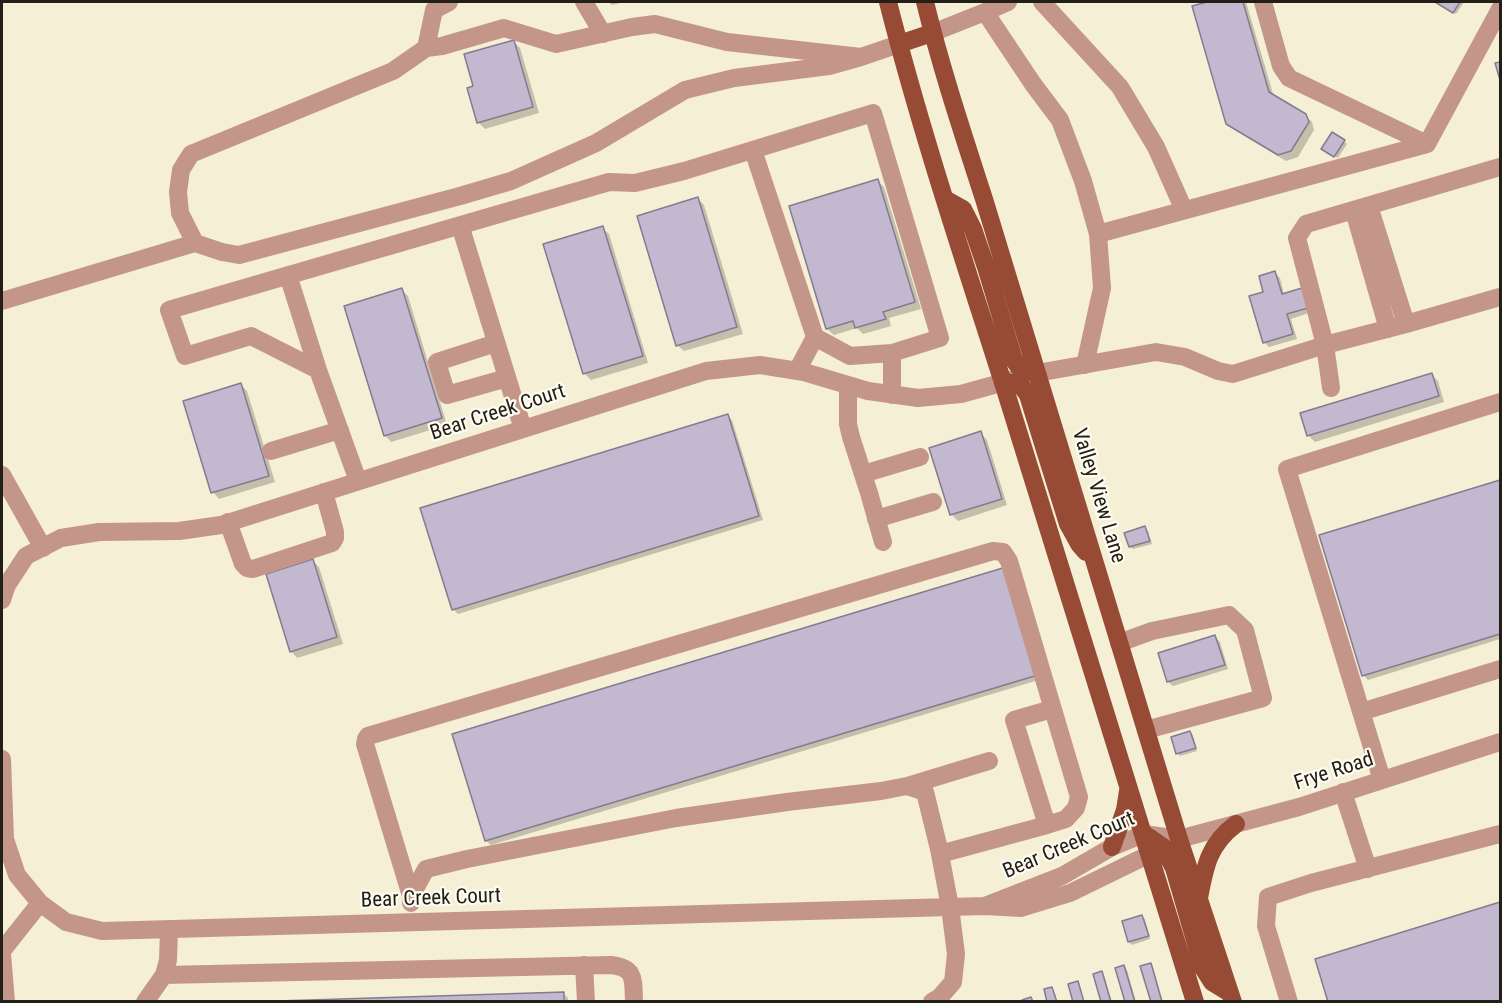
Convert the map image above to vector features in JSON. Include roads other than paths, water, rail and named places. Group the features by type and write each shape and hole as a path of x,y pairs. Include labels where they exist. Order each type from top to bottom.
{"main road":[{"name":"Valley View Lane","path":"888,2 945,199 1144,834 1164,847 1199,900 1232,997"},
{"name":"Valley View Lane","path":"925,2 1146,730 1164,847 1195,1002"},
{"path":"899,44 933,33"},
{"path":"945,199 963,209 973,229 1014,360 1022,370 1037,373"},
{"path":"1003,382 1020,384 1028,395 1068,524 1079,544 1094,559"},
{"path":"1112,847 1125,810 1129,786"},
{"path":"1199,900 1204,871 1215,845 1225,832 1236,824"},
{"path":"1164,847 1174,868 1203,968 1212,982 1232,997"}],"street":[{"path":"426,48 434,10 449,2"},
{"path":"584,2 603,34"},
{"path":"933,33 1008,2"},
{"path":"1042,2 1120,87 1156,147 1184,210"},
{"path":"1263,2 1281,66 1289,78 1427,144"},
{"path":"1098,234 1427,144 1500,9"},
{"path":"985,12 1060,120 1083,181 1098,234 1102,288 1085,365"},
{"path":"195,243 180,213 178,192 181,170 191,154 393,71 426,48 442,46 504,28 556,44 655,24 727,42 861,57"},
{"path":"2,301 195,243 239,255 460,196 511,181 560,160 596,143 685,90 734,78 829,66 899,44"},
{"path":"318,370 251,336 184,356 169,310 609,182 635,183 684,171 873,113 940,338 892,353 850,356 814,338"},
{"path":"753,150 814,338 797,371"},
{"path":"1331,388 1325,345 1297,238 1306,224 1500,167"},
{"path":"1361,208 1406,324"},
{"path":"1361,208 1388,329"},
{"path":"460,225 523,429"},
{"path":"288,275 318,370 358,481"},
{"name":"Bear Creek Court","path":"2,600 7,585 26,556 61,538 99,532 178,531 221,525 706,371 760,365 797,371 868,391 918,398 962,394 1037,373 1156,352 1185,357 1218,371 1233,374 1325,345 1500,297"},
{"path":"496,343 436,362 447,395 507,378"},
{"path":"892,353 892,395"},
{"path":"848,386 848,424 883,542"},
{"path":"1382,780 1287,468 1500,402"},
{"path":"271,451 340,430"},
{"path":"863,474 920,457"},
{"path":"2,475 43,548"},
{"path":"228,522 243,564 246,568 253,569 332,543 335,531 324,492"},
{"path":"876,519 933,502"},
{"path":"412,922 411,896 365,744 369,736 993,551 1003,552 1009,561 1079,797 1076,808 1066,819 940,854"},
{"path":"1119,643 1152,631 1229,615 1245,630 1263,698 1146,730"},
{"path":"1361,712 1500,669"},
{"path":"1047,825 1014,720 1052,709"},
{"name":"Frye Road","path":"1164,847 1299,807 1500,742"},
{"name":"Bear Creek Court","path":"2,759 5,839 17,875 40,903 66,922 102,932 985,906 1021,908 1070,893 1164,847"},
{"path":"411,896 426,869 467,859 676,818 881,791 907,786 989,761"},
{"path":"907,786 924,792 940,854 956,954 953,982 940,997 932,1002"},
{"path":"1343,792 1368,869"},
{"name":"Bear Creek Court","path":"985,906 1062,876 1112,847 1144,834 1164,847"},
{"path":"1289,1002 1266,926 1268,897 1311,883 1500,834"},
{"path":"6,1002 2,952 40,903"},
{"path":"145,1002 164,975 168,960 169,930"},
{"path":"584,965 586,1002"},
{"path":"164,975 611,965 623,966 631,973 634,983 634,1002"}]}
